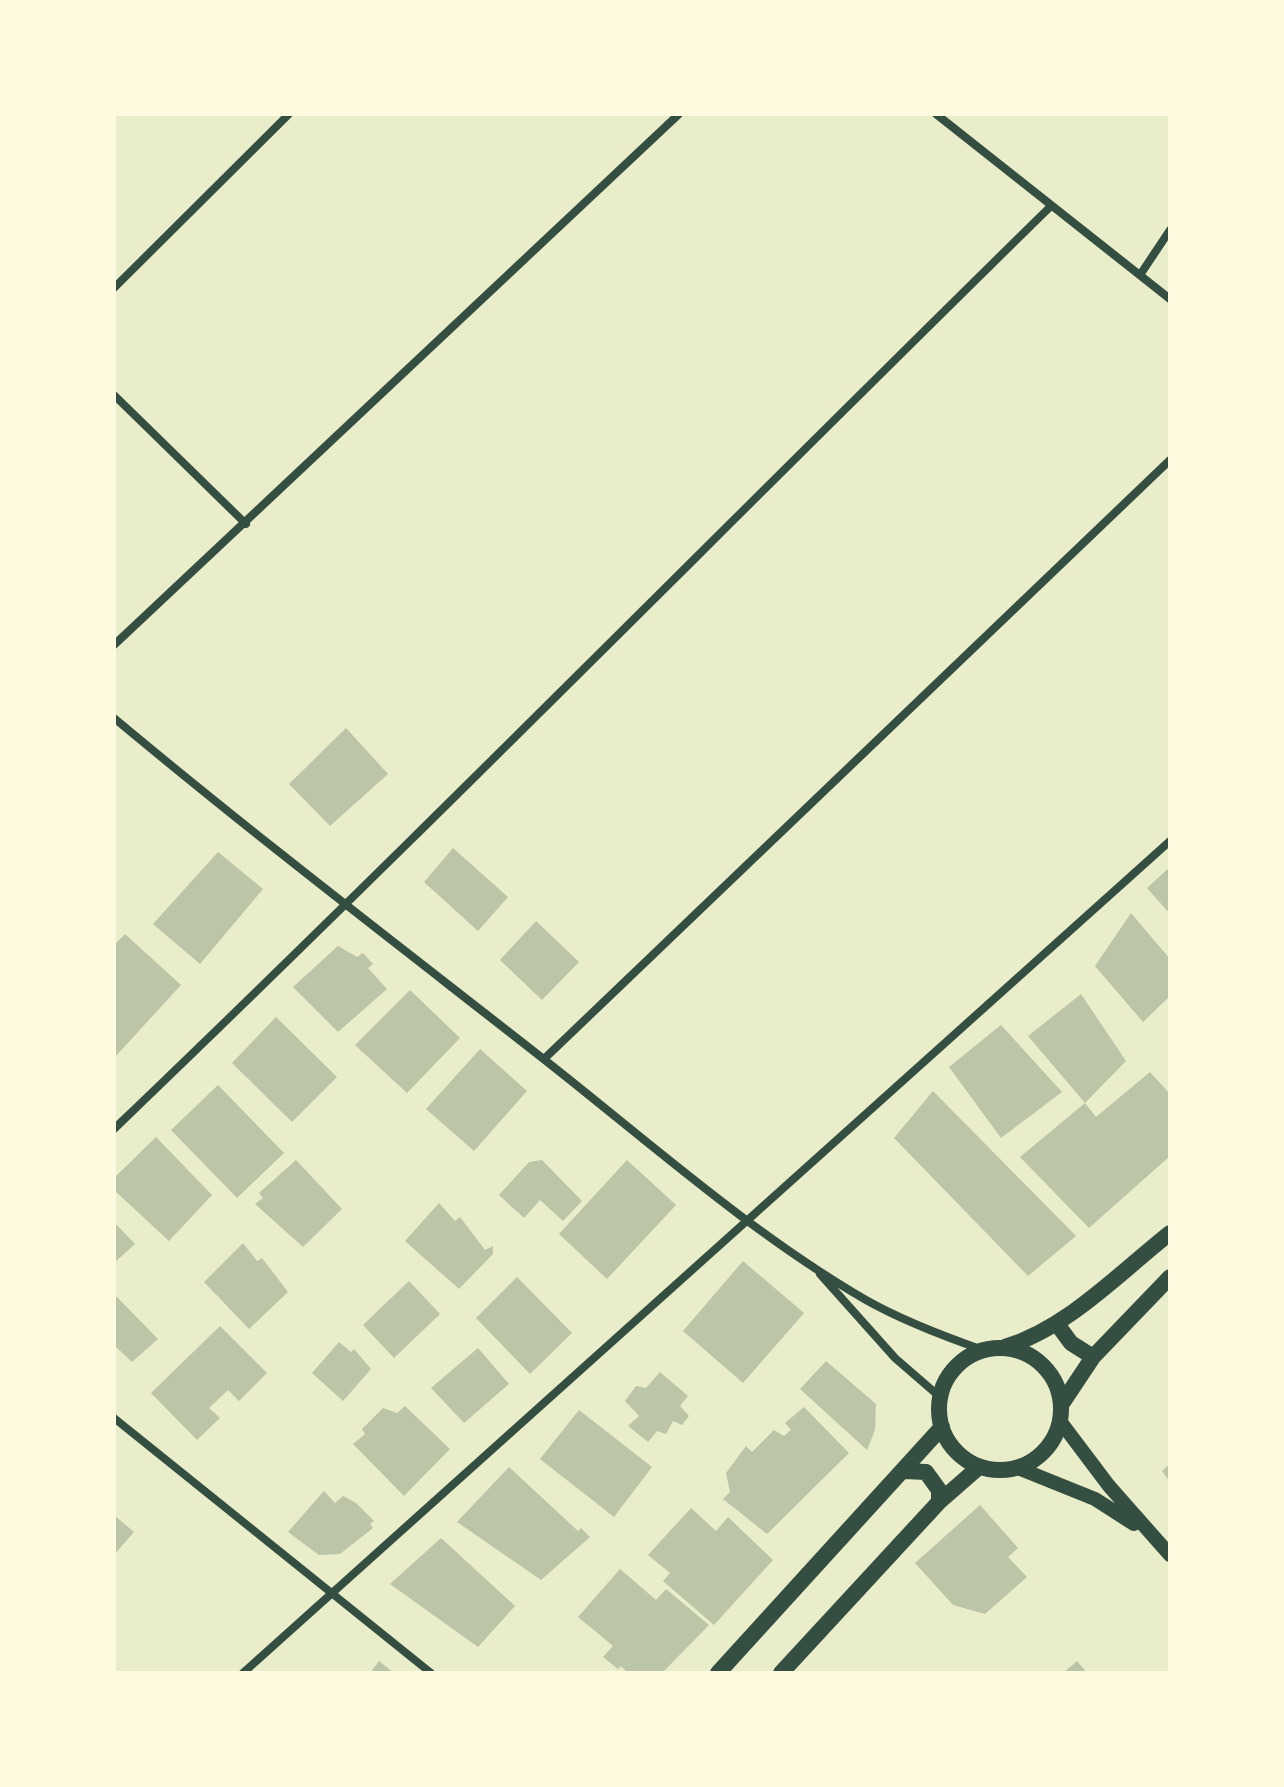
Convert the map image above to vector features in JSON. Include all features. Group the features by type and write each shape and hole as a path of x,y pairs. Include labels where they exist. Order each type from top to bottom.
{"main road":[{"path":"1170,1233 1057,1324 1031,1339 983,1350 955,1369 940,1397 942,1427 950,1444 979,1467 998,1470 1018,1468 1046,1450 1061,1413 1093,1357 1170,1277"},
{"path":"1057,1324 1071,1343 1093,1357"},
{"path":"1002,1348 1036,1359 1057,1387 1061,1413"},
{"path":"718,1673 942,1427"},
{"path":"781,1673 939,1502 979,1467"},
{"path":"904,1471 926,1472 939,1490 939,1502"}],"street":[{"path":"114,288 289,114"},
{"path":"114,645 679,114"},
{"path":"936,114 1170,299"},
{"path":"114,1129 345,908 706,544 1051,206"},
{"path":"1140,275 1170,230"},
{"path":"114,395 246,524"},
{"path":"544,1059 1170,460"},
{"path":"114,718 345,908 544,1059 747,1221 814,1267 895,1315 983,1350"},
{"path":"243,1673 1170,841"},
{"path":"814,1267 852,1314 940,1397"},
{"path":"1061,1413 1109,1486 1166,1551"},
{"path":"114,1418 330,1595 431,1673"},
{"path":"1018,1468 1095,1499 1166,1551"}],"building":[{"path":"346,728 388,774 330,826 289,784"},
{"path":"453,848 508,897 478,931 424,882"},
{"path":"218,852 263,889 200,964 153,924"},
{"path":"1170,867 1170,914 1147,888"},
{"path":"1131,913 1170,959 1170,996 1143,1022 1095,966"},
{"path":"536,921 579,962 542,1000 500,960"},
{"path":"125,934 181,985 114,1058 114,945"},
{"path":"338,946 357,957 363,953 373,964 368,968 387,989 338,1032 293,987"},
{"path":"410,990 460,1038 407,1093 355,1045"},
{"path":"1081,994 1126,1061 1085,1103 1028,1036"},
{"path":"276,1017 337,1077 292,1122 232,1063"},
{"path":"1001,1025 1062,1092 1001,1138 949,1067"},
{"path":"480,1049 527,1091 474,1151 426,1109"},
{"path":"1150,1072 1170,1094 1170,1156 1089,1228 1020,1157 1085,1103 1096,1117"},
{"path":"218,1085 284,1153 237,1198 171,1130"},
{"path":"933,1091 1076,1236 1028,1276 894,1138"},
{"path":"156,1137 212,1195 169,1241 114,1190 114,1178"},
{"path":"296,1160 342,1209 303,1247 255,1204 263,1198 259,1193"},
{"path":"542,1160 582,1201 563,1221 540,1200 524,1218 499,1195 529,1162"},
{"path":"627,1160 676,1205 607,1279 559,1234"},
{"path":"439,1203 455,1221 460,1217 485,1250 493,1246 493,1254 459,1289 405,1241"},
{"path":"114,1222 135,1244 114,1263"},
{"path":"243,1243 257,1261 262,1258 288,1292 249,1329 204,1282"},
{"path":"743,1261 804,1313 743,1383 683,1331"},
{"path":"517,1277 572,1333 530,1374 476,1318"},
{"path":"409,1281 440,1314 394,1358 363,1325"},
{"path":"114,1294 158,1339 132,1362 114,1345"},
{"path":"220,1326 267,1373 239,1401 228,1390 209,1408 220,1418 197,1440 151,1393"},
{"path":"339,1342 351,1352 354,1349 371,1369 343,1401 312,1373"},
{"path":"478,1348 509,1384 464,1423 431,1388"},
{"path":"826,1361 876,1404 875,1430 867,1450 800,1389"},
{"path":"660,1372 688,1396 680,1406 689,1416 682,1425 673,1421 666,1434 657,1431 648,1442 628,1426 639,1416 625,1401 636,1386 646,1388"},
{"path":"405,1406 450,1449 404,1496 353,1444 365,1434 362,1429 383,1408 397,1413"},
{"path":"804,1407 849,1453 767,1534 723,1499 730,1492 726,1473 746,1446 752,1452 774,1430 784,1436 791,1430 785,1423"},
{"path":"579,1410 652,1467 614,1517 540,1459"},
{"path":"1170,1464 1170,1482 1162,1471"},
{"path":"509,1467 578,1531 581,1528 590,1537 541,1580 457,1522"},
{"path":"324,1491 335,1503 343,1496 356,1503 374,1521 370,1524 373,1528 340,1554 319,1555 288,1532"},
{"path":"980,1505 1018,1548 1008,1557 1027,1577 985,1614 953,1605 915,1563"},
{"path":"691,1508 716,1531 728,1517 773,1560 714,1625 663,1581 670,1573 648,1555"},
{"path":"114,1515 134,1532 114,1555"},
{"path":"441,1538 515,1606 478,1647 390,1584"},
{"path":"620,1569 656,1600 666,1589 709,1625 662,1673 628,1673 621,1666 618,1669 603,1657 613,1646 578,1617"},
{"path":"379,1661 394,1673 370,1673"},
{"path":"1077,1661 1087,1673 1063,1673"}]}
